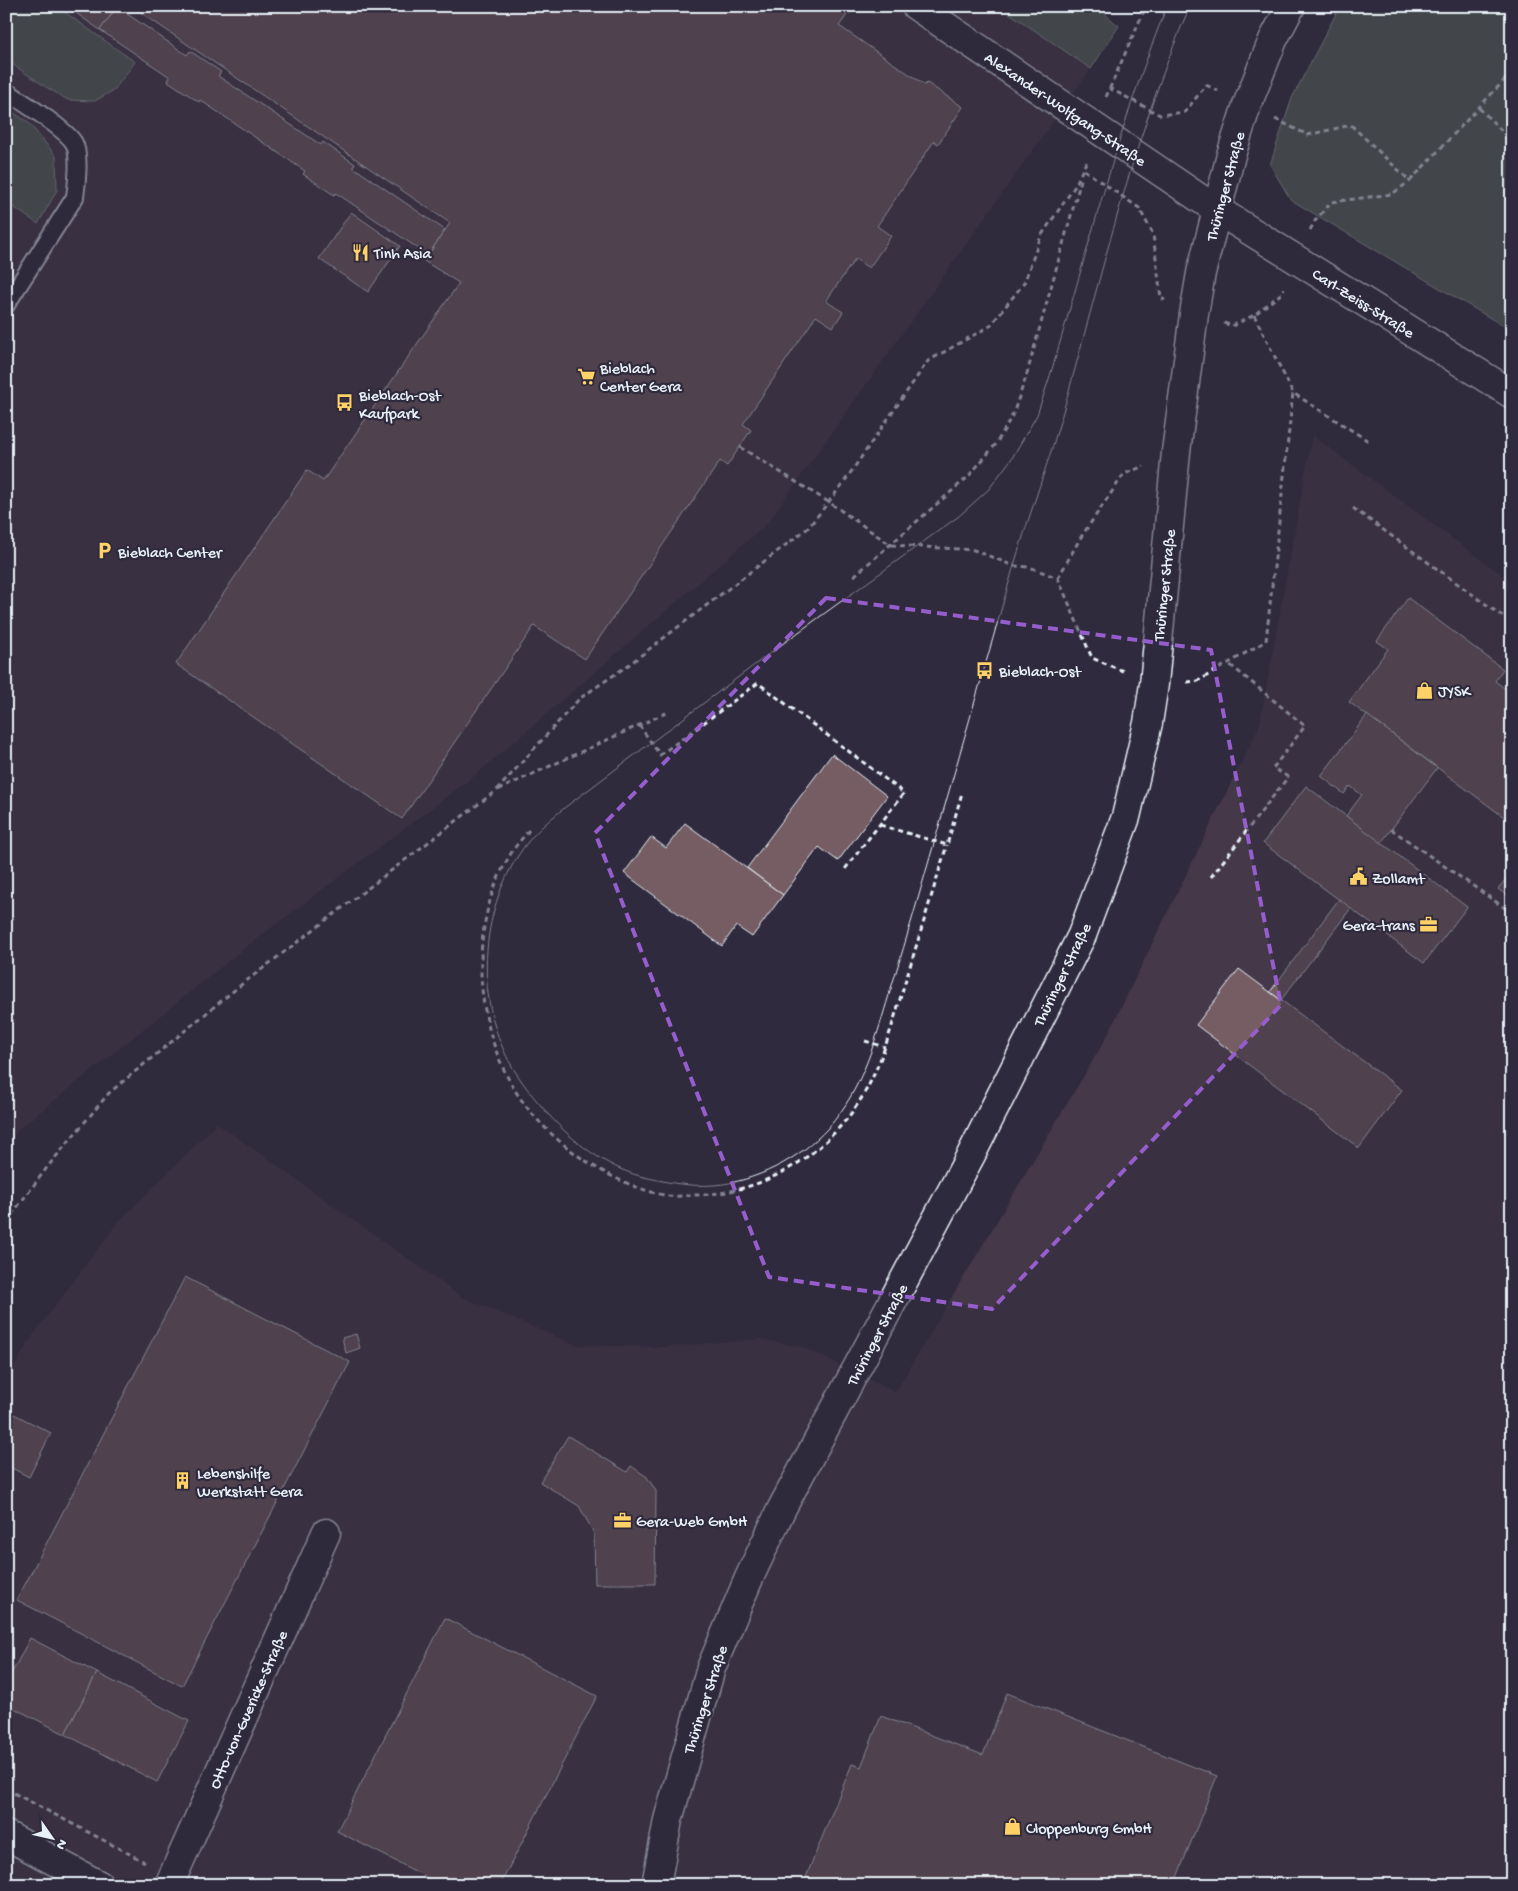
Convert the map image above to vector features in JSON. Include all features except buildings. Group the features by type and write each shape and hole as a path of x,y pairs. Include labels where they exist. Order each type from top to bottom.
{"main road":[{"name":"Alexander-Wolfgang-Straße","path":"916,6 1217,210"},
{"name":"Thüringer Straße","path":"656,1885 668,1820 711,1668 749,1578 782,1508 971,1155 1082,935 1126,817 1148,723 1154,684 1176,452 1194,314 1202,272 1217,210 1247,105 1273,40 1291,6"},
{"name":"Carl-Zeiss-Straße","path":"1217,210 1512,394"},
{"name":"Otto-von-Guericke-Straße","path":"170,1881 326,1533"},
{"path":"6,1834 99,1885"}],"lane":[{"path":"6,91 58,127 74,143 77,164 75,196 6,305"}],"path":[{"path":"854,576 968,477 996,444 1013,414 1026,377 1109,88 1146,6"},
{"path":"1109,88 1160,115 1185,112 1206,85 1308,135 1351,125 1410,181 1512,72"},
{"path":"1479,108 1512,141"},
{"path":"1084,170 1139,208 1153,234 1161,298 1194,314"},
{"path":"6,1222 49,1165 109,1093 237,988 497,790 579,699 627,666 808,528 830,503 928,361 990,326 1024,283 1041,236 1084,170"},
{"path":"1254,315 1292,393 1370,442"},
{"path":"740,447 830,503 890,545 974,550 1014,566 1028,567 1058,578 1092,658 1154,684 1198,682 1266,641 1292,393"},
{"path":"1058,578 1081,537 1124,474 1176,452"},
{"path":"1353,508 1512,623"},
{"path":"1211,877 1288,777 1273,768 1305,726 1228,664"},
{"path":"639,725 660,755 758,683 904,793 845,869"},
{"path":"497,790 668,712"},
{"path":"529,830 509,857 497,882 486,912 480,947 484,1012 507,1076 529,1110 558,1139 591,1165 627,1184 671,1196 706,1195 735,1191 762,1183 789,1169 819,1147 846,1120 867,1088 885,1048 962,793"},
{"path":"880,825 947,845"},
{"path":"1391,828 1512,913"},
{"path":"865,1041 885,1048"},
{"path":"6,1789 170,1881"}],"highlighted area":[{"path":"826,598 1211,650 1281,1005 992,1309 769,1277 595,833"}],"shaded area":[{"path":"6,6 999,6 1091,69 767,524 476,775 254,941 19,1129 6,1151 6,202 38,224 28,122 6,108"},
{"path":"1312,435 1512,582 1512,1885 6,1885 6,1380 35,1332 118,1222 217,1123 462,1297 577,1345 662,1347 760,1339 803,1347 895,1392 1105,1040 1259,726"}],"green space":[{"path":"6,6 56,6 135,62 114,90 95,101 68,100 6,60"},
{"path":"999,6 1110,6 1105,14 1119,26 1091,69"},
{"path":"1340,6 1512,6 1512,331 1291,200 1270,165 1292,98"},
{"path":"6,108 28,122 56,156 57,190 38,224 6,202"}],"tram line":[{"path":"1167,6 1149,52 1118,144 1037,415 1012,458 989,489 959,516 785,642 568,805 546,823 527,843 511,867 499,894 491,921 487,950 487,980 490,1009 498,1037 514,1070 528,1090 558,1125 590,1152 627,1172 677,1184 695,1185 730,1183 761,1174 790,1159 817,1139 840,1112 860,1078 875,1041 904,947 1014,565 1059,425 1136,153 1152,103 1190,6"}],"place":[{"name":"Tinh Asia","path":"360,252"},
{"name":"Bieblach Center Gera","path":"586,376"},
{"name":"Bieblach-Ost Kaufpark","path":"345,403"},
{"name":"Bieblach Center","path":"104,551"},
{"name":"Bieblach-Ost","path":"985,670"},
{"name":"JYSK","path":"1424,690"},
{"name":"Zollamt","path":"1358,877"},
{"name":"Gera-trans","path":"1429,924"},
{"name":"Lebenshilfe Werkstatt Gera","path":"183,1481"},
{"name":"Gera-Web GmbH","path":"622,1520"},
{"name":"Cloppenburg GmbH","path":"1012,1827"}]}
